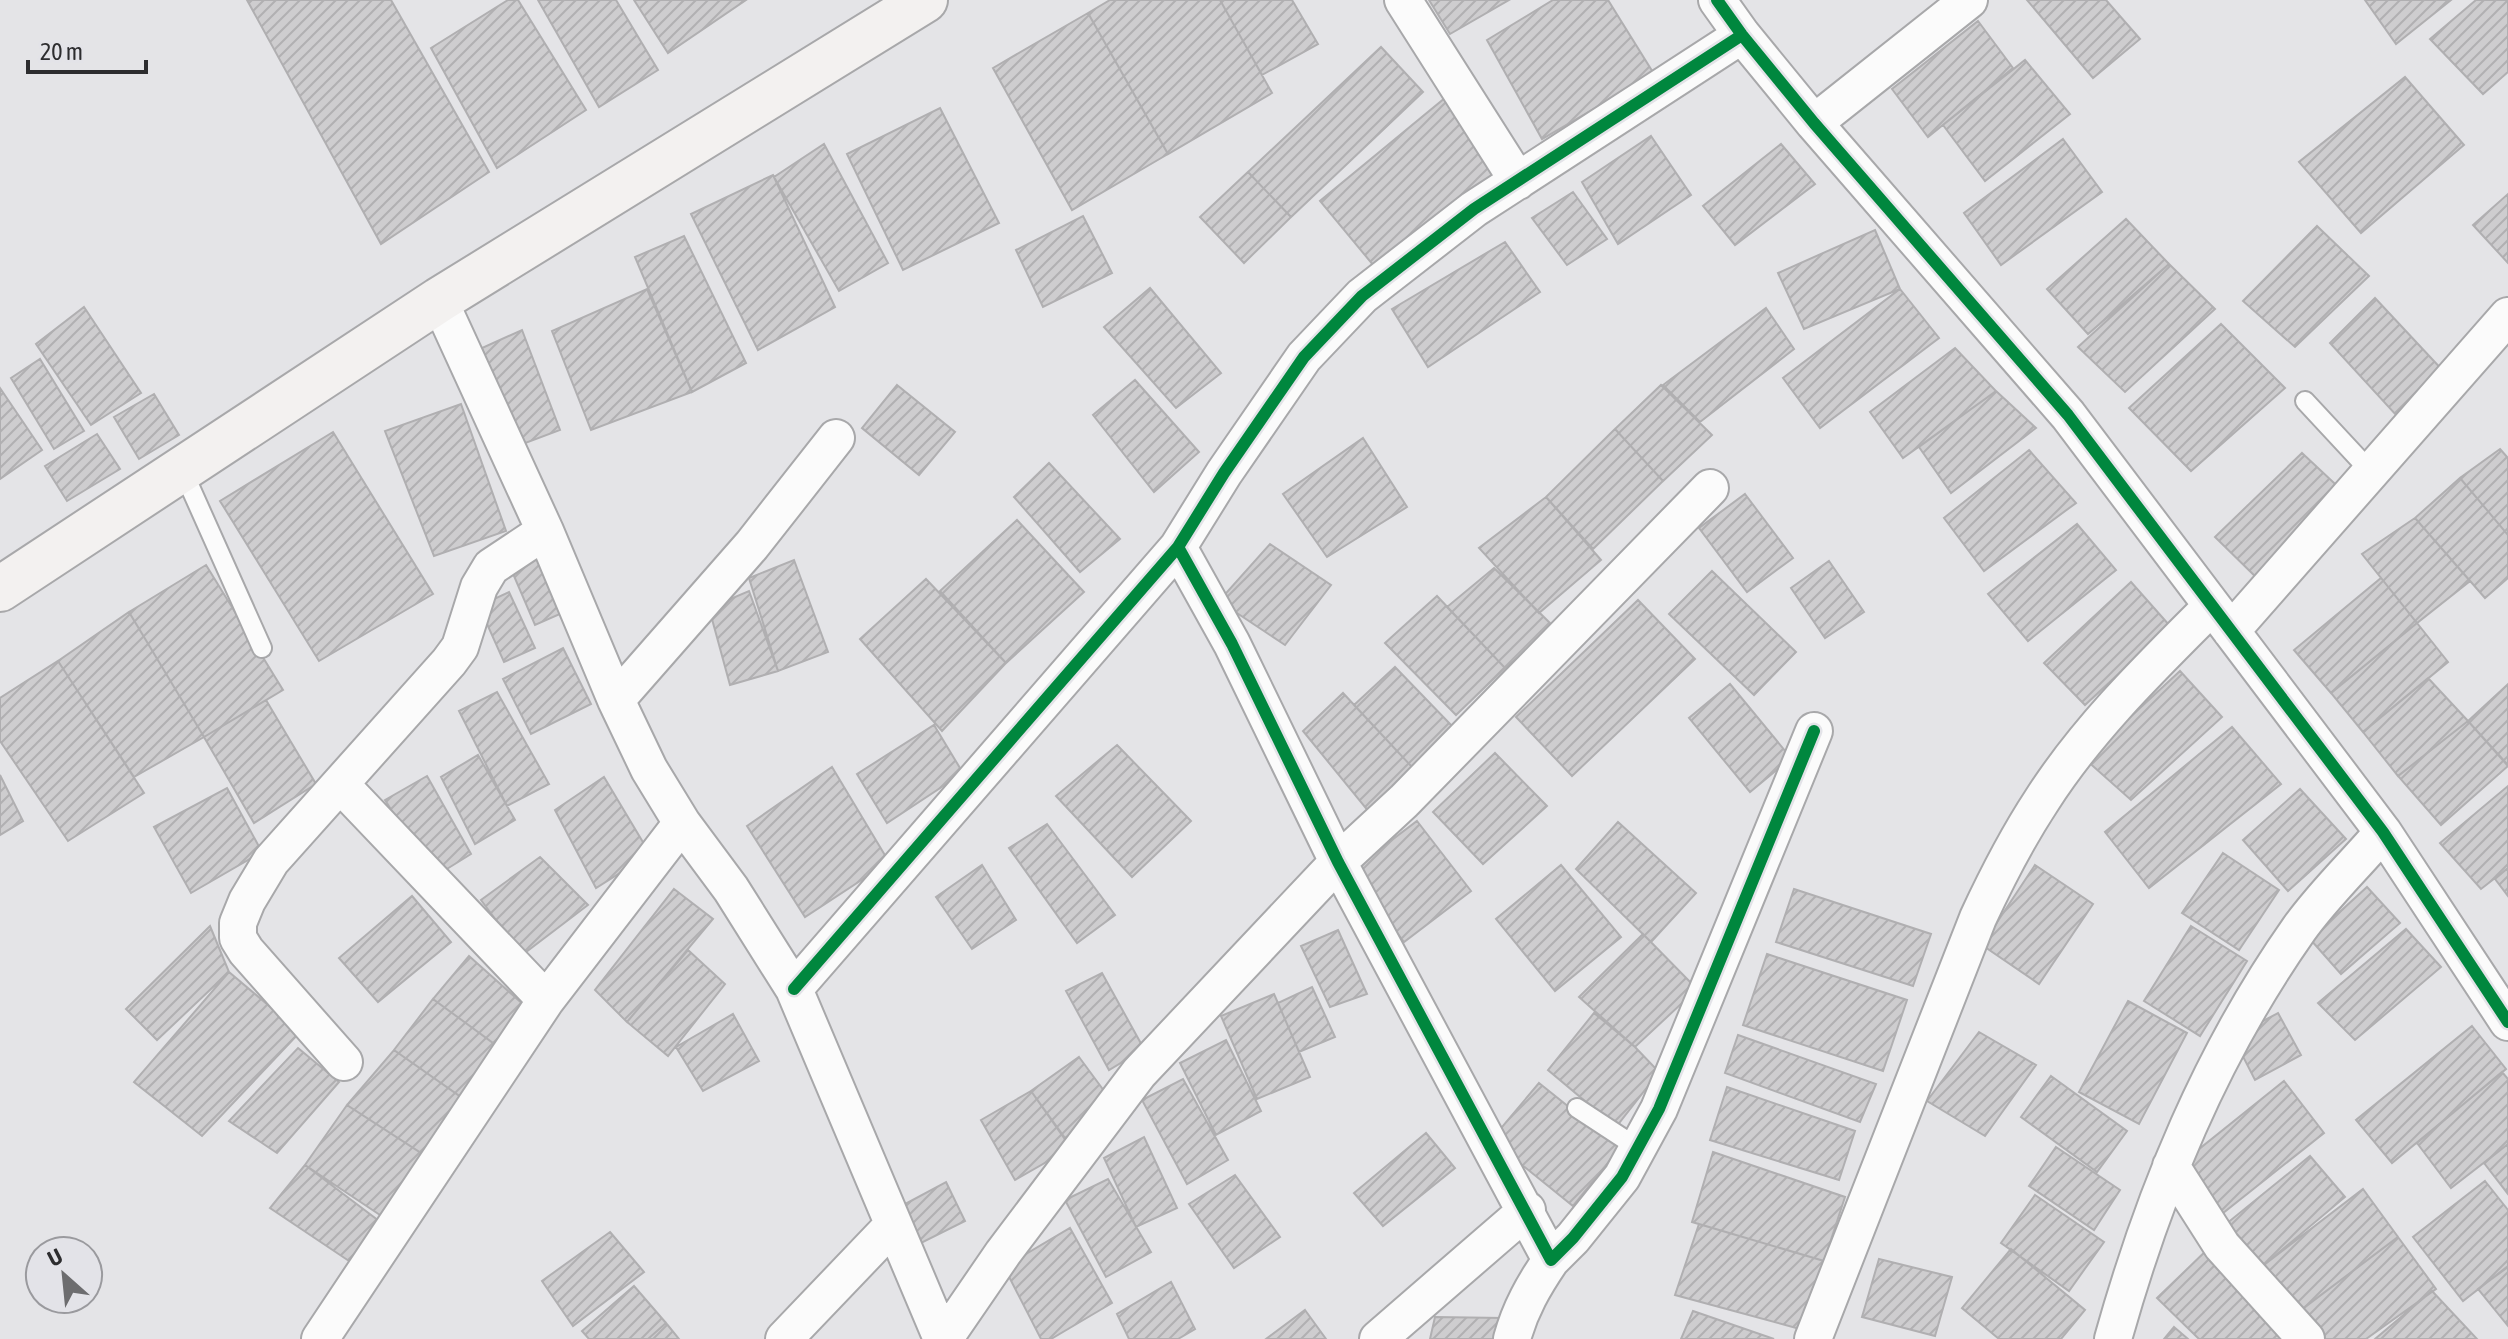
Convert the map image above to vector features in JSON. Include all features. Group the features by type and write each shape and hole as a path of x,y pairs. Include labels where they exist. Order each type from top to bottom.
{"street":[{"path":"0,589 439,300 925,0"},
{"path":"1403,0 1518,181"},
{"path":"1717,0 1814,123 2068,415 2383,832 2508,1022"},
{"path":"1814,123 1969,0"},
{"path":"794,989 1178,547 1224,473 1304,357 1362,296 1474,209 1742,35"},
{"path":"439,300 649,769 682,823 731,889 794,989 943,1339"},
{"path":"1813,1339 1978,918 2003,866 2043,798 2140,677 2221,619 2371,472 2508,316"},
{"path":"616,700 752,545 836,438"},
{"path":"943,1339 1003,1253 1139,1073 1338,862 1415,790 1710,488"},
{"path":"344,1062 246,951 238,938 238,923 271,861 460,647 479,587 491,567 545,531"},
{"path":"1178,547 1232,644 1338,862 1527,1210 1551,1260"},
{"path":"1512,1339 1518,1317 1532,1288 1551,1260 1605,1201 1622,1177 1659,1109 1814,731"},
{"path":"340,784 546,1000"},
{"path":"320,1339 546,1000 682,823"},
{"path":"2113,1339 2135,1262 2171,1166 2209,1078 2245,1011 2301,926 2383,832"},
{"path":"2171,1166 2222,1246 2306,1339"},
{"path":"1378,1339 1527,1210"},
{"path":"784,1339 893,1225"}],"lane":[{"path":"2305,401 2371,472"},
{"path":"182,469 262,648"},
{"path":"1577,1108 1638,1148"}],"building":[{"path":"247,0 391,0 489,172 381,244"},
{"path":"508,0 518,0 586,110 497,168 431,48"},
{"path":"538,0 616,0 658,70 599,107"},
{"path":"634,0 746,0 668,53"},
{"path":"1110,0 1220,0 1272,93 1168,154 1088,13"},
{"path":"1220,0 1292,0 1318,44 1262,75"},
{"path":"1429,0 1509,0 1450,34"},
{"path":"1553,0 1608,0 1654,74 1542,139 1487,40"},
{"path":"2027,0 2106,0 2140,39 2093,78"},
{"path":"2365,0 2451,0 2396,44"},
{"path":"2476,0 2508,0 2508,72 2483,94 2430,39"},
{"path":"1088,13 1168,154 1072,210 993,68"},
{"path":"1978,21 2013,68 1928,137 1892,89"},
{"path":"1381,47 1423,92 1291,217 1248,172"},
{"path":"2025,60 2070,114 1985,181 1943,125"},
{"path":"2405,77 2464,145 2361,233 2299,162"},
{"path":"1445,98 1503,167 1374,266 1320,201"},
{"path":"940,108 999,223 903,270 847,154"},
{"path":"1651,136 1691,195 1618,244 1582,182"},
{"path":"2063,139 2102,192 2001,265 1964,213"},
{"path":"824,144 888,263 839,291 774,177"},
{"path":"1781,144 1815,184 1735,245 1703,206"},
{"path":"1248,172 1291,217 1244,263 1200,217"},
{"path":"773,175 835,307 758,350 691,214"},
{"path":"1573,192 1607,239 1567,265 1532,218"},
{"path":"2508,194 2508,263 2473,225"},
{"path":"1083,216 1112,273 1043,307 1016,250"},
{"path":"2126,219 2169,264 2088,334 2047,289"},
{"path":"2317,226 2369,276 2295,347 2243,301"},
{"path":"1875,230 1900,289 1804,329 1778,273"},
{"path":"684,236 746,363 692,392 635,257"},
{"path":"1505,242 1540,292 1428,367 1392,309"},
{"path":"2169,264 2215,309 2125,392 2078,347"},
{"path":"1150,288 1221,373 1176,408 1104,327"},
{"path":"647,289 692,392 591,430 552,331"},
{"path":"1900,289 1939,338 1820,428 1783,378"},
{"path":"2375,298 2446,374 2396,415 2330,343"},
{"path":"84,307 141,393 91,425 36,344"},
{"path":"1766,308 1794,349 1700,422 1663,385"},
{"path":"2221,324 2285,388 2191,471 2129,408"},
{"path":"522,330 560,430 520,445 482,348"},
{"path":"1955,348 1996,391 1903,458 1870,412"},
{"path":"40,359 84,431 54,449 11,378"},
{"path":"1135,380 1199,452 1154,492 1093,415"},
{"path":"897,385 955,432 919,475 862,428"},
{"path":"1661,385 1712,435 1663,481 1615,429"},
{"path":"0,388 42,450 0,479"},
{"path":"1996,391 2036,428 1951,493 1919,447"},
{"path":"154,394 179,435 139,459 114,417"},
{"path":"461,404 506,531 434,556 385,431"},
{"path":"1615,429 1663,481 1593,549 1546,497"},
{"path":"333,432 433,594 319,661 220,501"},
{"path":"97,434 120,469 67,501 45,466"},
{"path":"1363,438 1407,507 1327,557 1283,494"},
{"path":"2500,449 2508,458 2508,535 2460,478"},
{"path":"2029,450 2076,503 1984,571 1944,518"},
{"path":"2302,453 2348,496 2261,582 2215,537"},
{"path":"1049,463 1120,539 1080,572 1014,497"},
{"path":"2460,478 2508,535 2508,578 2485,598 2415,518"},
{"path":"1745,494 1793,558 1747,592 1699,528"},
{"path":"1546,497 1601,560 1539,613 1479,548"},
{"path":"2415,518 2470,581 2417,623 2362,554"},
{"path":"1017,520 1084,592 1006,663 940,591"},
{"path":"2077,524 2116,570 2028,641 1988,594"},
{"path":"1270,544 1331,585 1285,645 1219,601"},
{"path":"545,555 569,610 535,625 511,569"},
{"path":"794,560 828,652 778,671 749,578"},
{"path":"1829,561 1864,612 1825,638 1791,588"},
{"path":"206,565 283,690 204,737 129,612"},
{"path":"1494,568 1555,628 1505,668 1447,607"},
{"path":"1712,571 1796,652 1754,695 1669,614"},
{"path":"2381,578 2417,623 2331,693 2294,650"},
{"path":"926,579 1006,663 942,731 860,639"},
{"path":"2131,582 2170,626 2085,705 2044,663"},
{"path":"749,591 778,671 730,685 709,608"},
{"path":"509,592 535,648 504,662 479,606"},
{"path":"1437,596 1505,668 1456,715 1385,643"},
{"path":"1638,600 1695,659 1572,776 1516,717"},
{"path":"129,612 204,737 134,777 58,661"},
{"path":"2417,623 2448,662 2363,732 2331,693"},
{"path":"563,648 591,704 531,734 503,679"},
{"path":"58,661 144,793 68,841 0,741 0,698"},
{"path":"1395,667 1453,727 1412,767 1354,705"},
{"path":"2180,671 2222,717 2131,800 2085,759"},
{"path":"2428,678 2468,721 2398,776 2363,732"},
{"path":"1730,684 1791,758 1750,792 1689,718"},
{"path":"2508,684 2508,765 2468,721"},
{"path":"497,692 549,784 507,806 459,711"},
{"path":"1343,693 1412,767 1369,812 1303,731"},
{"path":"266,700 316,784 254,823 204,737"},
{"path":"2468,721 2508,766 2441,825 2398,776"},
{"path":"934,725 963,773 887,823 857,774"},
{"path":"2232,727 2281,784 2149,888 2105,832"},
{"path":"1117,745 1191,821 1132,877 1056,796"},
{"path":"1495,753 1547,806 1483,864 1433,812"},
{"path":"478,755 515,820 475,844 441,777"},
{"path":"832,767 889,862 805,917 747,826"},
{"path":"0,775 23,821 0,835"},
{"path":"427,776 471,854 434,877 385,800"},
{"path":"604,777 650,854 596,888 555,810"},
{"path":"2508,786 2508,868 2481,889 2440,843"},
{"path":"227,788 262,852 191,893 154,827"},
{"path":"2300,789 2346,839 2288,891 2243,840"},
{"path":"1417,821 1471,891 1404,942 1351,871"},
{"path":"1618,822 1696,893 1651,942 1576,869"},
{"path":"1047,824 1115,915 1077,943 1009,848"},
{"path":"2223,853 2279,890 2239,950 2182,913"},
{"path":"540,857 588,905 522,955 481,900"},
{"path":"982,865 1016,920 972,949 936,897"},
{"path":"1561,865 1621,937 1555,991 1496,919"},
{"path":"2035,865 2093,904 2039,984 1982,945"},
{"path":"2508,868 2508,896 2495,879"},
{"path":"2367,887 2400,923 2341,974 2310,939"},
{"path":"674,889 713,919 627,1022 595,990"},
{"path":"1794,889 1931,934 1913,986 1776,942"},
{"path":"412,896 451,942 378,1002 339,958"},
{"path":"210,926 229,972 157,1040 126,1009"},
{"path":"2191,926 2247,961 2200,1036 2144,1001"},
{"path":"2406,929 2441,967 2355,1040 2318,1003"},
{"path":"1338,930 1367,994 1330,1007 1301,946"},
{"path":"1643,934 1697,989 1635,1047 1579,997"},
{"path":"688,950 725,984 668,1056 627,1022"},
{"path":"1767,954 1907,1000 1883,1071 1743,1025"},
{"path":"469,956 534,1014 508,1054 433,999"},
{"path":"229,972 300,1032 202,1136 134,1082"},
{"path":"1102,973 1144,1049 1109,1070 1066,991"},
{"path":"1312,987 1335,1037 1299,1052 1278,1003"},
{"path":"1274,994 1310,1077 1257,1099 1221,1016"},
{"path":"433,999 508,1054 471,1104 394,1050"},
{"path":"2128,1001 2187,1033 2139,1124 2079,1092"},
{"path":"1594,1013 1659,1072 1616,1127 1548,1070"},
{"path":"2278,1013 2301,1055 2255,1080 2233,1037"},
{"path":"733,1014 759,1061 703,1091 676,1047"},
{"path":"2472,1026 2506,1069 2392,1163 2356,1120"},
{"path":"1979,1032 2036,1065 1985,1136 1927,1101"},
{"path":"1738,1035 1876,1084 1860,1122 1725,1073"},
{"path":"1226,1040 1261,1111 1216,1135 1180,1063"},
{"path":"298,1048 339,1082 277,1153 229,1121"},
{"path":"394,1050 471,1104 435,1162 347,1105"},
{"path":"1079,1057 1113,1103 1065,1138 1031,1091"},
{"path":"2502,1072 2508,1079 2508,1144 2451,1188 2417,1143"},
{"path":"2051,1076 2127,1131 2097,1172 2021,1117"},
{"path":"1183,1079 1228,1160 1187,1184 1142,1100"},
{"path":"2284,1081 2324,1133 2218,1217 2178,1166"},
{"path":"1539,1083 1620,1148 1573,1206 1491,1140"},
{"path":"1727,1087 1855,1131 1839,1180 1710,1140"},
{"path":"1031,1091 1071,1148 1015,1180 981,1120"},
{"path":"347,1105 435,1162 389,1221 305,1165"},
{"path":"1426,1133 1455,1168 1383,1226 1354,1193"},
{"path":"1144,1137 1177,1208 1136,1227 1104,1158"},
{"path":"2508,1144 2508,1194 2484,1163"},
{"path":"2056,1147 2120,1190 2094,1230 2029,1186"},
{"path":"1713,1152 1845,1197 1824,1261 1692,1222"},
{"path":"2310,1156 2345,1197 2264,1265 2226,1224"},
{"path":"305,1165 379,1221 349,1261 270,1208"},
{"path":"1235,1175 1280,1237 1234,1268 1189,1204"},
{"path":"1108,1179 1151,1252 1106,1277 1065,1200"},
{"path":"2485,1181 2508,1210 2508,1266 2463,1301 2413,1237"},
{"path":"946,1182 965,1221 915,1246 894,1210"},
{"path":"2363,1189 2398,1237 2301,1310 2264,1265"},
{"path":"2035,1195 2104,1242 2069,1291 2001,1243"},
{"path":"1699,1224 1824,1261 1800,1329 1675,1295"},
{"path":"1070,1228 1112,1303 1051,1339 1041,1339 1004,1267"},
{"path":"610,1232 644,1272 573,1326 542,1281"},
{"path":"2398,1237 2436,1289 2366,1339 2325,1339 2301,1310"},
{"path":"2211,1246 2301,1339 2199,1339 2157,1298"},
{"path":"2011,1249 2085,1310 2061,1339 1999,1339 1962,1308"},
{"path":"1879,1259 1952,1277 1935,1336 1862,1317"},
{"path":"2508,1267 2508,1326 2478,1289"},
{"path":"1171,1282 1195,1329 1178,1339 1129,1339 1117,1314"},
{"path":"634,1286 666,1323 648,1339 589,1339 582,1331"},
{"path":"2432,1291 2477,1339 2375,1339"},
{"path":"1305,1310 1326,1339 1266,1339"},
{"path":"1693,1311 1774,1339 1681,1339"},
{"path":"1435,1317 1503,1318 1500,1339 1430,1339"},
{"path":"666,1323 679,1339 648,1339"},
{"path":"2174,1327 2188,1339 2164,1339"}],"cycle path":[{"path":"1717,0 1814,123 2068,415 2383,832 2508,1022"},
{"path":"794,989 1178,547 1224,473 1304,357 1362,296 1474,209 1742,35"},
{"path":"1178,547 1232,644 1338,862 1551,1260 1573,1238 1622,1177 1659,1109 1814,731"}]}
